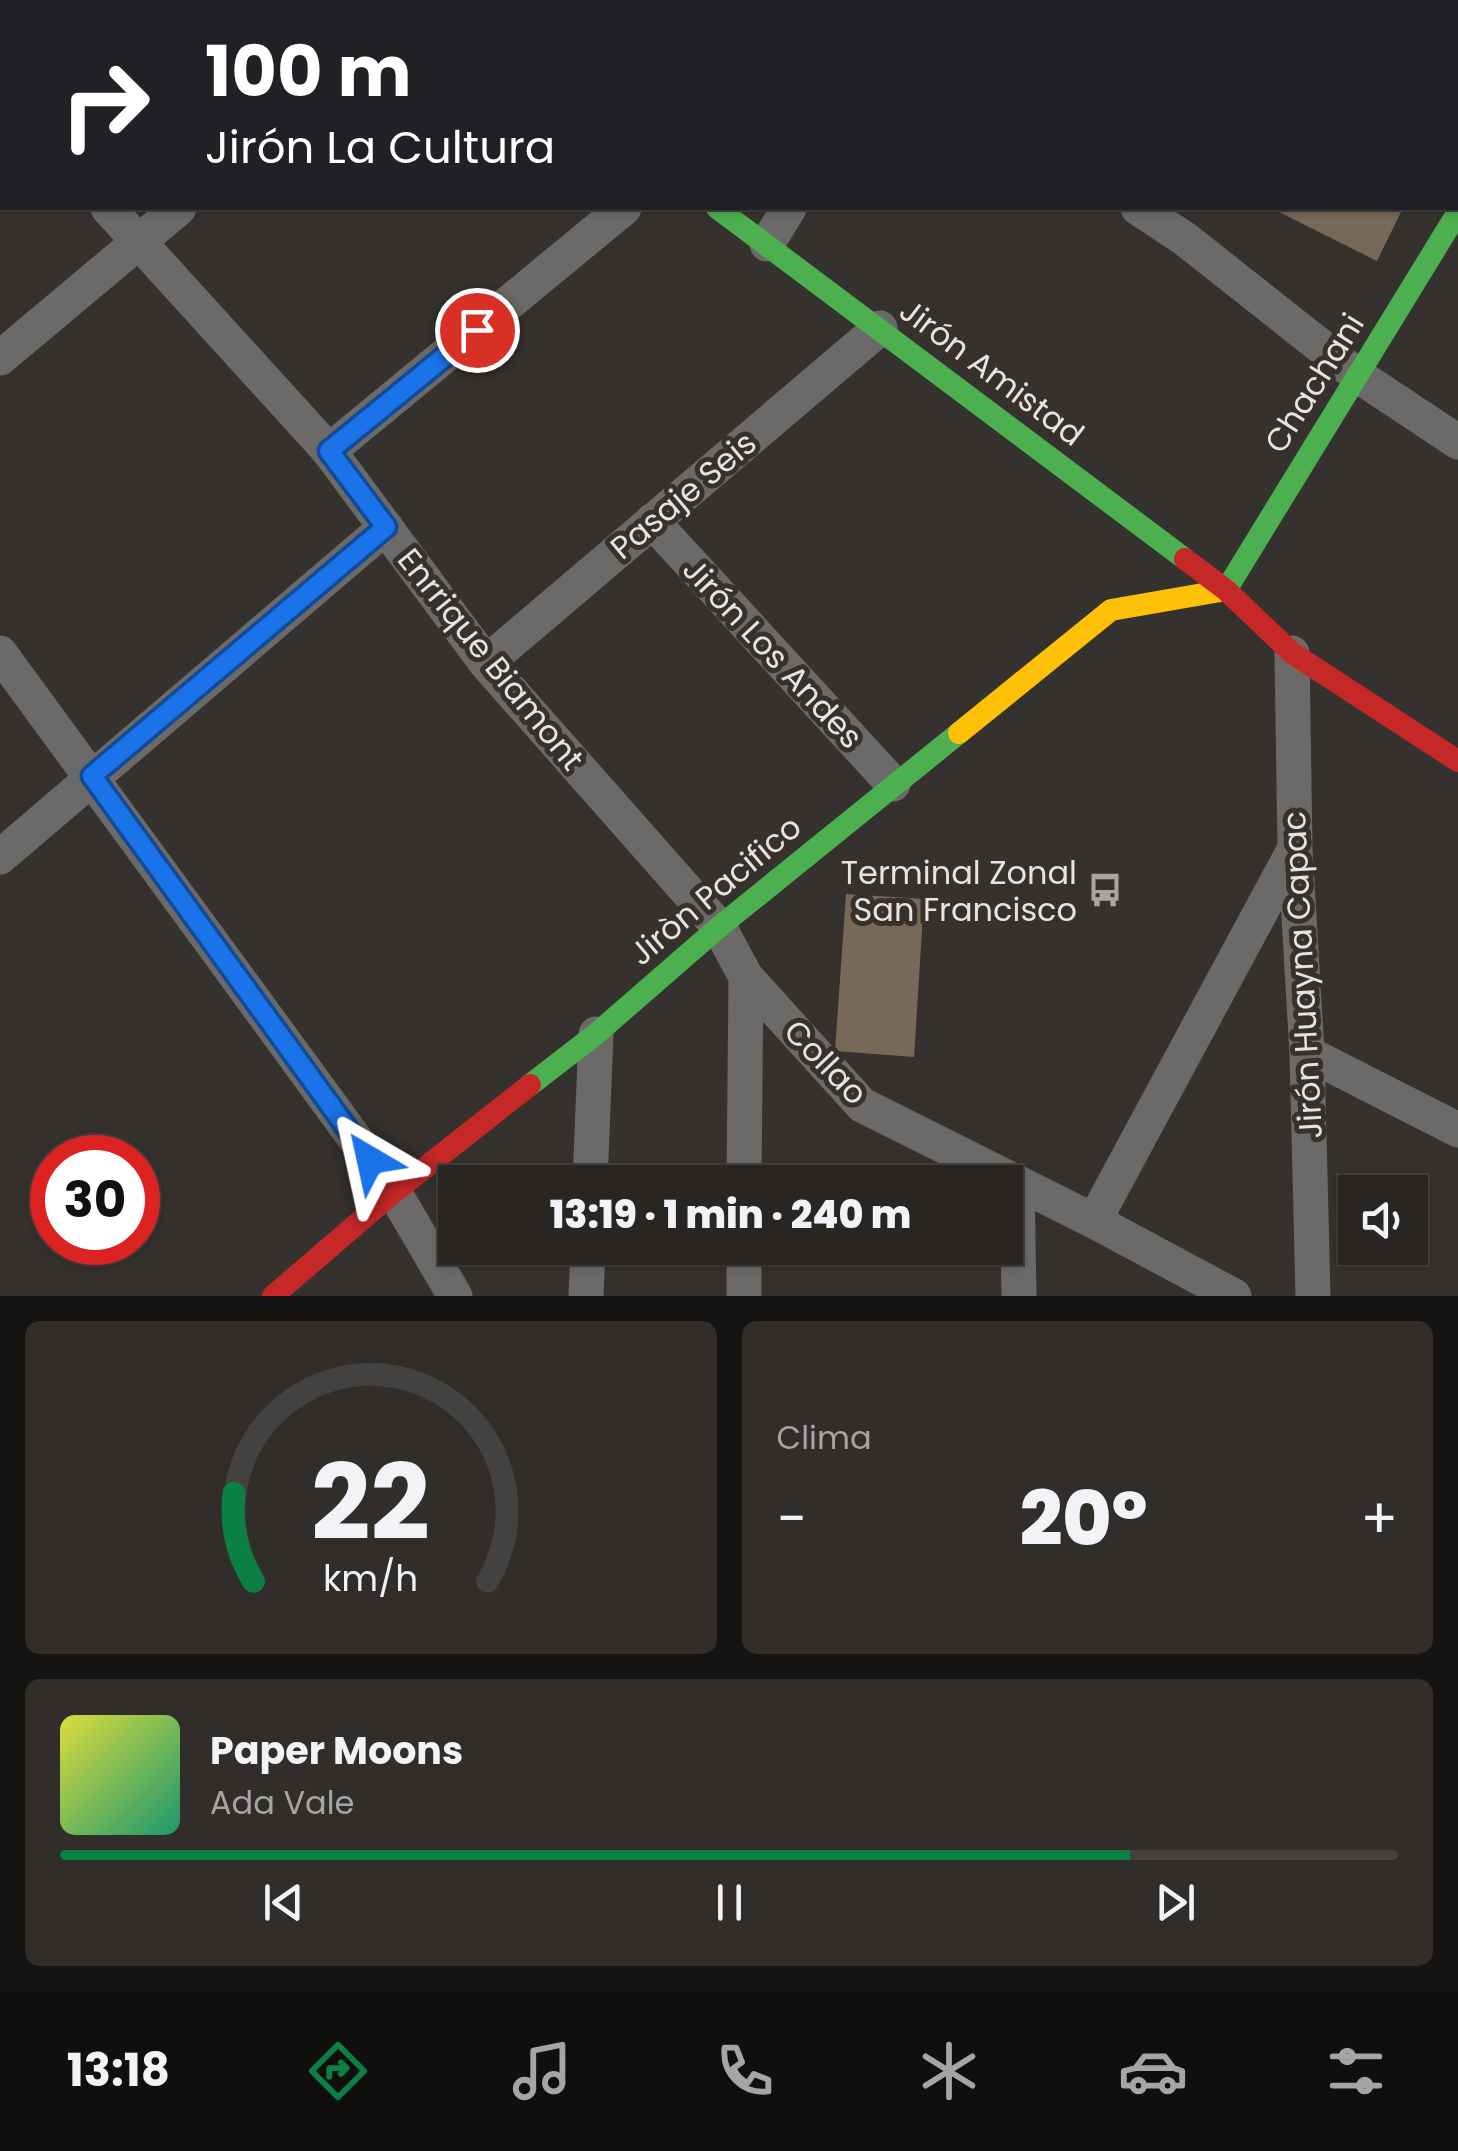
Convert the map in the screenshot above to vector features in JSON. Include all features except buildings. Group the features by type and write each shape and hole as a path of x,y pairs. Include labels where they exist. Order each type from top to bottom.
{"street":[{"name":"Enrrique Biamont","path":"110,210 329,451 486,662 719,927"},
{"path":"0,358 175,210"},
{"path":"329,451 622,210"},
{"name":"Jirón Amistad","path":"719,210 1226,590 1292,654 1458,762"},
{"path":"767,244 788,210"},
{"path":"1144,210 1188,224 1357,375 1458,442"},
{"name":"Chachani","path":"1226,590 1458,212"},
{"name":"Pasaje Seis","path":"486,662 880,328"},
{"name":"Jirón Los Andes","path":"652,521 894,784"},
{"path":"0,856 386,527"},
{"name":"Jiròn Pacifico","path":"273,1296 394,1192 596,1034 719,927 1111,610 1226,590"},
{"path":"0,653 394,1192 455,1296"},
{"name":"Jirón Huayna Capac","path":"1292,654 1295,849 1308,1053 1313,1296"},
{"path":"1094,1221 1295,849"},
{"name":"Collao","path":"719,927 746,977 862,1106 982,1165"},
{"path":"744,1165 746,977"},
{"path":"591,1165 596,1034"},
{"path":"1308,1053 1458,1130"},
{"name":"Collao","path":"1023,1185 1234,1296"},
{"path":"586,1296 587,1265"},
{"path":"744,1265 744,1296"},
{"path":"1018,1265 1019,1296"}],"traffic: fast":[{"path":"720,210 1185,559"},
{"path":"1226,590 1458,212"},
{"path":"530,1085 959,733"}],"traffic: slow":[{"path":"959,733 1111,610 1226,590"}],"traffic: jam":[{"path":"1185,559 1226,590 1292,653 1458,761"},
{"path":"273,1296 394,1192 530,1085"}],"place":[{"name":"Terminal Zonal San Francisco","path":"1105,890"}],"route":[{"path":"370,1160 92,776 386,527 329,451 477,330"}]}
